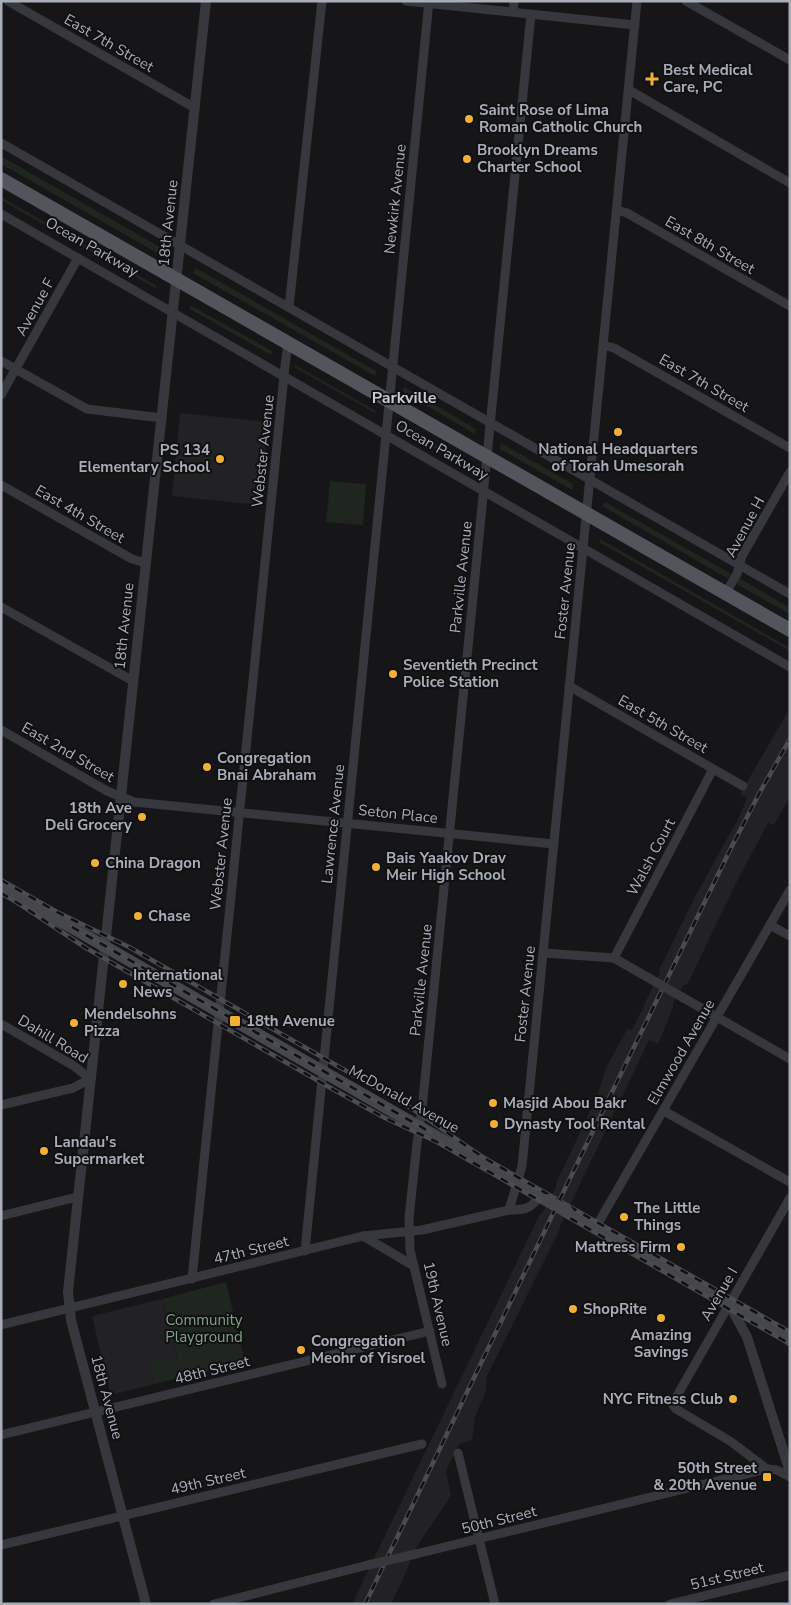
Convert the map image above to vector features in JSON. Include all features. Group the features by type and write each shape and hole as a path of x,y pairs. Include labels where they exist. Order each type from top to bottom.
{"main road":[{"name":"Ocean Parkway","path":"1,179 790,630"},
{"name":"McDonald Avenue","path":"1,887 790,1339"}],"street":[{"name":"East 7th Street","path":"8,1 195,108"},
{"name":"18th Avenue","path":"146,1604 69,1308 68,1292 206,1"},
{"path":"289,307 322,1"},
{"path":"406,1 635,25"},
{"path":"513,12 514,1"},
{"name":"Foster Avenue","path":"517,1182 522,1166 544,953 637,1"},
{"path":"686,1 790,60"},
{"name":"Newkirk Avenue","path":"389,400 429,2"},
{"name":"Parkville Avenue","path":"410,1231 410,1212 450,833 530,14"},
{"path":"628,90 790,183"},
{"path":"1,143 790,594"},
{"name":"East 8th Street","path":"616,210 628,213 790,306"},
{"name":"Ocean Parkway","path":"1,214 790,667"},
{"name":"Avenue F","path":"1,395 78,258"},
{"name":"Webster Avenue","path":"192,1279 288,343"},
{"name":"East 7th Street","path":"603,345 614,348 790,448"},
{"path":"1,361 87,409 162,418"},
{"name":"Lawrence Avenue","path":"305,1251 389,400"},
{"name":"Avenue H","path":"726,594 737,574 742,556 790,472"},
{"name":"East 4th Street","path":"1,485 132,559 146,563"},
{"path":"1,607 134,681"},
{"name":"East 5th Street","path":"569,686 743,786"},
{"name":"East 2nd Street","path":"1,730 107,791 121,797"},
{"name":"Walsh Court","path":"614,958 713,769"},
{"name":"Seton Place","path":"121,797 134,802 554,844"},
{"name":"Elmwood Avenue","path":"596,1227 790,890"},
{"path":"770,925 790,936"},
{"path":"544,953 614,958 790,1059"},
{"name":"Dahill Road","path":"1,1024 74,1066 90,1079"},
{"path":"1,1105 73,1088 90,1079"},
{"path":"664,1111 790,1182"},
{"path":"508,1210 517,1182"},
{"name":"47th Street","path":"1,1325 363,1236 422,1230 508,1210 520,1210 544,1197"},
{"path":"1,1216 77,1198"},
{"name":"Avenue I","path":"768,1469 730,1441 676,1409 673,1405 790,1198"},
{"name":"19th Avenue","path":"410,1231 410,1250 442,1384"},
{"path":"363,1236 414,1266"},
{"path":"729,1304 747,1337 790,1472"},
{"name":"48th Street","path":"1,1435 430,1332"},
{"name":"49th Street","path":"1,1545 422,1444"},
{"path":"458,1453 495,1604"},
{"path":"768,1469 777,1470 790,1477"},
{"name":"50th Street","path":"214,1604 768,1469"},
{"name":"51st Street","path":"670,1604 790,1575"}],"shaded area":[{"name":"PS 134 Elementary School","path":"180,413 268,422 259,505 172,496"},
{"path":"790,708 790,796 774,825 768,823 736,883 688,983 683,986 673,1003 673,1008 658,1044 649,1040 560,1229 487,1376 486,1391 475,1417 472,1440 459,1444 446,1471 451,1496 419,1543 391,1604 352,1604 540,1214 543,1212 556,1187 556,1183 597,1097 606,1068 627,1029 632,1030 697,893 738,819 747,798 740,794"},
{"path":"162,1299 178,1360 150,1369 154,1384 111,1395 92,1316"}],"green space":[{"path":"1,156 160,247 159,254 1,164"},
{"path":"1,197 157,286 155,288 1,200"},
{"path":"196,268 376,371 375,376 193,273"},
{"path":"190,305 272,351 271,355 190,309"},
{"path":"295,365 376,411 375,413 294,367"},
{"path":"404,387 476,429 475,434 403,392"},
{"path":"401,425 475,468 474,471 399,428"},
{"path":"501,443 573,484 572,490 500,449"},
{"path":"330,481 366,484 363,525 326,522"},
{"path":"605,502 731,574 729,578 602,506"},
{"path":"600,539 790,648 790,651 599,542"},
{"path":"739,578 790,608 790,614 738,585"},
{"name":"Community Playground","path":"226,1282 245,1363 154,1384 151,1366 178,1359 162,1299"}],"railway":[{"path":"365,1604 732,846 790,739"},
{"path":"1,880 57,912 129,947 406,1105 486,1159 790,1332"},
{"path":"1,893 86,948 336,1091 385,1118 437,1142 790,1344"},
{"path":"72,927 430,1132"}],"place":[{"name":"Best Medical Care, PC","path":"652,79"},
{"name":"Saint Rose of Lima Roman Catholic Church","path":"469,119"},
{"name":"Brooklyn Dreams Charter School","path":"467,159"},
{"name":"National Headquarters of Torah Umesorah","path":"618,432"},
{"name":"PS 134 Elementary School","path":"220,459"},
{"name":"Seventieth Precinct Police Station","path":"393,674"},
{"name":"Congregation Bnai Abraham","path":"207,767"},
{"name":"18th Ave Deli Grocery","path":"142,817"},
{"name":"China Dragon","path":"95,863"},
{"name":"Bais Yaakov Drav Meir High School","path":"376,867"},
{"name":"Chase","path":"138,916"},
{"name":"International News","path":"123,984"},
{"name":"18th Avenue","path":"235,1021"},
{"name":"Mendelsohns Pizza","path":"74,1023"},
{"name":"Masjid Abou Bakr","path":"493,1103"},
{"name":"Dynasty Tool Rental","path":"494,1124"},
{"name":"Landau's Supermarket","path":"44,1151"},
{"name":"The Little Things","path":"624,1217"},
{"name":"Mattress Firm","path":"681,1247"},
{"name":"ShopRite","path":"573,1309"},
{"name":"Amazing Savings","path":"661,1318"},
{"name":"Congregation Meohr of Yisroel","path":"301,1350"},
{"name":"NYC Fitness Club","path":"733,1399"},
{"name":"50th Street & 20th Avenue","path":"767,1477"}],"district":[{"name":"Parkville","path":"404,398"}]}
